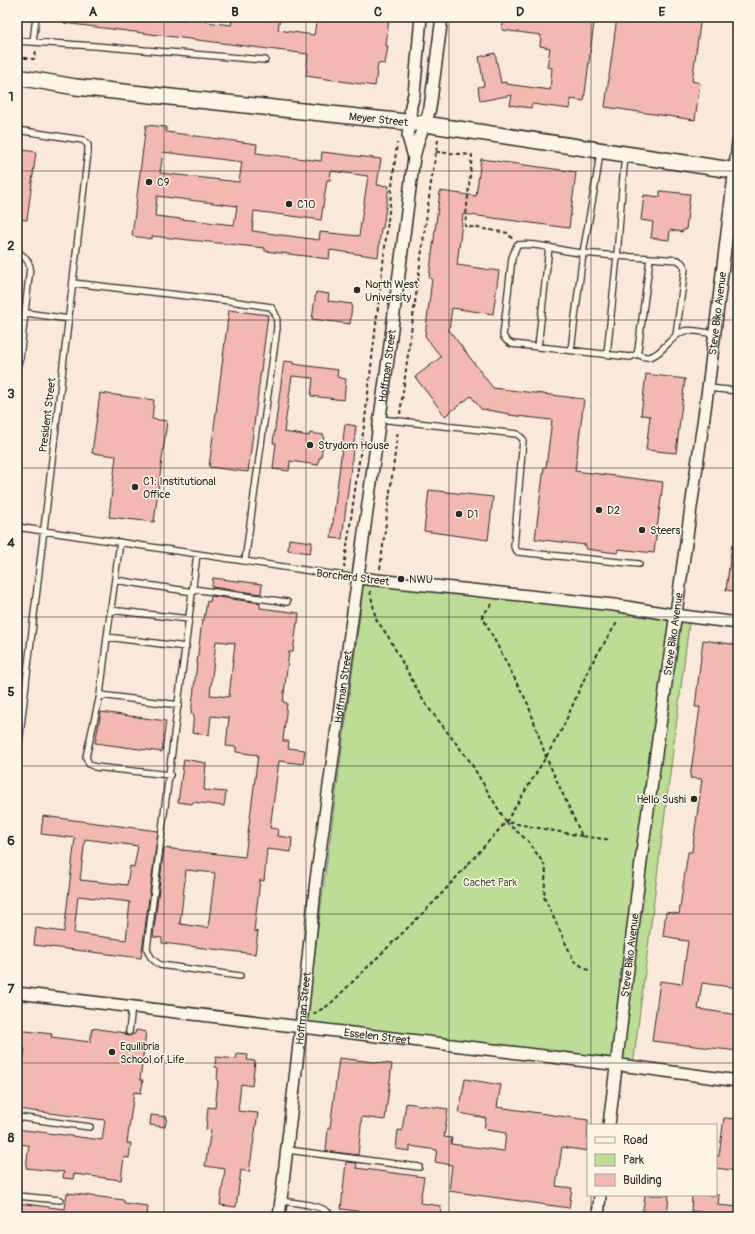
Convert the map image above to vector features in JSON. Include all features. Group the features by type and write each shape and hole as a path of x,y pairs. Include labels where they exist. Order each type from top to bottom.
{"street":[{"name":"Hoffman Street","path":"414,157 408,137 411,106 414,94 421,17"},
{"name":"Hoffman Street","path":"279,1217 288,1150 316,880 368,579 380,419 414,157 430,108 442,17"},
{"name":"Meyer Street","path":"17,77 76,87 425,124 625,155 736,170"},
{"name":"Steve Biko Avenue","path":"609,1124 643,844 708,388 736,170 738,143"},
{"name":"Borcherd Street","path":"368,579 614,605 738,623"},
{"name":"Esselen Street","path":"17,993 301,1024 738,1081"},
{"path":"598,1217 600,1196"}],"lane":[{"path":"33,42 36,17"},
{"path":"17,41 265,60"},
{"name":"President Street","path":"17,130 84,140 88,146 17,760"},
{"path":"571,350 583,253 600,151"},
{"path":"607,354 618,256 622,176 625,155"},
{"path":"676,335 685,268 678,260 583,253 549,247 524,244 517,245 512,258 503,336 512,344 630,357 637,354 646,357 653,356 676,335 684,331 699,331 715,334"},
{"path":"538,346 549,247"},
{"path":"17,252 24,256 29,262 30,267 26,313 20,358 17,366"},
{"path":"637,354 650,258"},
{"path":"73,284 231,301 271,307 276,313 277,328 245,561"},
{"path":"26,313 69,318"},
{"path":"708,388 738,391"},
{"path":"380,419 517,434 524,440 514,547 518,552 639,564"},
{"name":"Borcherd Street","path":"17,527 368,579"},
{"path":"120,542 100,695 86,757 89,764 95,766 170,775"},
{"path":"198,554 147,948 149,955 160,965 240,976"},
{"path":"115,580 287,602"},
{"path":"110,610 189,619"},
{"path":"107,637 186,647"},
{"path":"100,695 179,705"},
{"path":"129,1032 132,1006"},
{"path":"17,1116 90,1127"},
{"path":"288,1150 419,1167"},
{"path":"17,1196 60,1200"},
{"path":"281,1201 326,1210 330,1217"}],"path":[{"path":"343,576 365,419 398,136"},
{"path":"438,140 399,421 368,579 376,619 389,638 424,702 469,760 506,822 528,842 546,868 544,897 574,962 592,972"},
{"path":"436,152 472,155 465,226 508,233 517,245"},
{"path":"502,593 482,616 528,704 546,757 582,836"},
{"path":"301,1024 329,1005 434,901 506,822 563,727 590,666 618,621"},
{"path":"506,822 611,840"}],"green space":[{"name":"Cachet Park","path":"364,576 690,616 633,1066 305,1025"}],"building":[{"path":"65,17 163,17 184,20 184,17 207,17 206,22 231,25 232,17 280,17 278,30 314,35 317,17 389,17 386,46 388,46 385,64 378,63 375,86 306,76 308,54 64,23"},
{"path":"504,17 572,17 572,20 594,23 584,101 571,99 570,109 532,104 531,108 510,105 512,95 480,101 478,87 484,86 479,57 495,53 501,83 506,82 506,84 550,90 552,68 547,67 550,48 540,46 541,35 502,30"},
{"path":"617,17 701,17 692,81 700,83 695,120 605,107"},
{"path":"146,125 166,127 166,132 257,144 256,153 321,161 322,152 381,159 377,185 389,186 383,228 381,228 378,257 330,250 329,259 265,251 265,248 152,236 152,239 132,236","holes":["163,152 242,162 239,182 160,173","331,171 368,176 359,236 320,232 319,240 252,231 254,211 321,220 327,180 330,180","157,196 237,206 234,225 155,216"]},
{"path":"17,149 36,152 27,220 17,219"},
{"path":"481,159 576,172 569,228 463,214 457,265 499,271 493,314 452,308 449,330 493,388 584,399 575,471 663,482 654,553 618,549 617,553 586,549 586,545 535,539 544,467 546,467 552,420 509,415 510,414 481,409 471,396 445,416 415,377 441,357 425,336 432,279 429,278 440,191 476,196"},
{"path":"660,191 690,194 686,230 683,230 682,232 670,230 669,240 651,238 653,222 641,220 644,195 660,197"},
{"path":"316,292 329,294 328,301 352,304 350,324 312,319"},
{"path":"229,310 268,315 248,472 209,467"},
{"path":"284,361 294,362 293,364 338,370 337,377 346,379 344,400 311,396 313,378 292,376 284,432 309,436 310,433 324,435 321,458 319,458 318,465 290,461 289,471 273,469 276,443 273,443"},
{"path":"646,374 685,379 676,453 646,450 650,416 641,415"},
{"name":"C1: Institutional Office","path":"100,393 154,400 152,419 167,421 154,522 109,517 116,456 92,453"},
{"path":"345,424 356,426 342,539 331,538"},
{"name":"D1","path":"429,490 493,497 488,540 424,531"},
{"path":"289,539 312,542 310,553 288,550"},
{"path":"732,544 738,544 738,592 726,590"},
{"path":"213,578 262,584 261,594 212,587"},
{"path":"211,596 260,603 260,608 299,613 293,652 289,652 283,702 287,703 283,741 289,741 288,748 305,750 303,764 279,761 270,828 278,829 277,836 292,838 291,852 267,849 264,881 260,880 254,931 258,932 255,954 162,943 162,938 153,937 164,848 245,857 258,755 236,752 236,747 226,746 229,718 211,716 209,735 192,733 194,714 191,714 202,620 204,620 207,601 210,602","holes":["216,641 235,643 229,697 210,695","186,870 215,873 208,928 180,924"]},
{"path":"703,640 738,645 738,695 735,718 738,719 738,988 702,983 698,1009 738,1015 738,1051 652,1041 660,981 682,984 688,941 663,936 666,912 679,914 688,852 692,852 702,779 690,778 700,707 695,707"},
{"path":"101,712 166,721 162,752 95,743"},
{"path":"184,759 206,763 204,790 226,792 224,806 193,802 192,804 178,802"},
{"path":"43,816 158,831 141,958 34,945 36,928 64,932 75,838 41,834","holes":["85,839 138,846 134,867 130,866 127,885 80,880","78,896 130,902 126,940 74,933"]},
{"path":"92,1028 125,1033 129,1036 135,1034 136,1030 146,1032 140,1080 143,1080 141,1093 134,1092 127,1143 131,1143 129,1158 124,1157 121,1180 74,1174 73,1179 63,1178 64,1172 26,1168 29,1145 17,1144 17,1129 102,1140 105,1120 17,1109 17,1080 19,1071 21,1071 25,1049 17,1048 17,1030 52,1034 51,1037 90,1042"},
{"path":"237,1054 248,1055 247,1060 255,1061 252,1086 241,1084 238,1111 258,1113 249,1172 241,1170 236,1207 220,1205 225,1169 205,1166 211,1130 206,1129 208,1107 215,1108 218,1081 218,1068 215,1067 216,1057 236,1059"},
{"path":"339,1058 392,1064 385,1120 362,1117 358,1155 326,1151 328,1128 330,1128"},
{"path":"465,1079 501,1085 497,1107 588,1120 587,1151 562,1147 556,1186 572,1188 569,1208 449,1191 452,1165 435,1162 437,1150 410,1146 410,1151 396,1149 398,1130 402,1131 406,1103 448,1109 444,1137 452,1138 451,1144 504,1151 506,1133 487,1130 488,1129 484,1128 486,1118 459,1113"},
{"path":"151,1115 167,1117 165,1127 150,1125"},
{"path":"724,1118 738,1119 738,1138 736,1138 733,1158 738,1159 738,1171 717,1168 717,1156 719,1156"},
{"path":"346,1162 357,1163 356,1168 424,1177 420,1203 441,1206 440,1217 379,1217 379,1214 341,1209"},
{"path":"67,1193 124,1200 124,1203 148,1206 147,1217 32,1217 17,1215 17,1203 65,1209"},
{"path":"719,1195 718,1205 738,1207 738,1216 691,1211 692,1196"},
{"path":"645,1196 669,1196 667,1217 642,1217"}],"place":[{"name":"C9","path":"149,182"},
{"name":"C10","path":"289,204"},
{"name":"North West University","path":"357,290"},
{"name":"Strydom House","path":"310,445"},
{"name":"C1: Institutional Office","path":"135,487"},
{"name":"D2","path":"599,510"},
{"name":"D1","path":"459,514"},
{"name":"Steers","path":"642,530"},
{"name":"NWU","path":"401,579"},
{"name":"Hello Sushi","path":"694,799"},
{"name":"Equilibria School of Life","path":"112,1052"}]}
